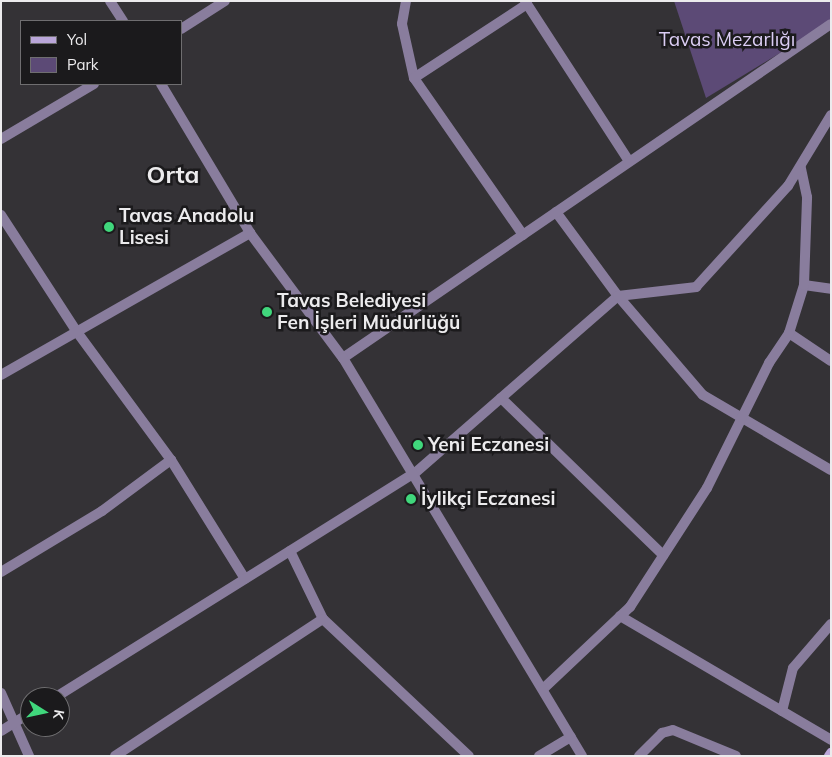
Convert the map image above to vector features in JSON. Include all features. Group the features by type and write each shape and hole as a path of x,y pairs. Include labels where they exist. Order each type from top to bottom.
{"street":[{"path":"110,1 122,20"},
{"path":"182,28 225,1"},
{"path":"406,1 402,24 414,78 523,235"},
{"path":"414,78 526,3 629,161"},
{"path":"343,358 831,24"},
{"path":"1,139 92,85"},
{"path":"162,85 250,233 343,358 415,473 582,756"},
{"path":"70,688 415,473 618,296 696,287 801,168 831,115"},
{"path":"543,689 630,607 706,488 770,363 789,333 804,285 807,197 801,168"},
{"path":"556,212 618,296 703,395 831,470"},
{"path":"1,215 77,332 171,460 246,579"},
{"path":"1,375 250,233"},
{"path":"804,285 831,289"},
{"path":"789,333 831,361"},
{"path":"501,398 663,555"},
{"path":"1,572 102,511 171,460"},
{"path":"290,551 323,619 469,756"},
{"path":"620,616 831,740"},
{"path":"115,756 323,619"},
{"path":"782,711 793,668 831,624"},
{"path":"1,693 13,724 29,756"},
{"path":"1,731 20,719"},
{"path":"639,756 662,733 673,730 736,756"},
{"path":"539,756 571,737"}],"green space":[{"name":"Tavas Mezarlığı","path":"674,1 831,1 831,22 706,98"}],"place":[{"name":"Tavas Anadolu Lisesi","path":"109,227"},
{"name":"Tavas Belediyesi Fen İşleri Müdürlüğü","path":"267,312"},
{"name":"Yeni Eczanesi","path":"418,445"},
{"name":"İylikçi Eczanesi","path":"411,499"}],"district":[{"name":"Orta","path":"173,175"}]}
